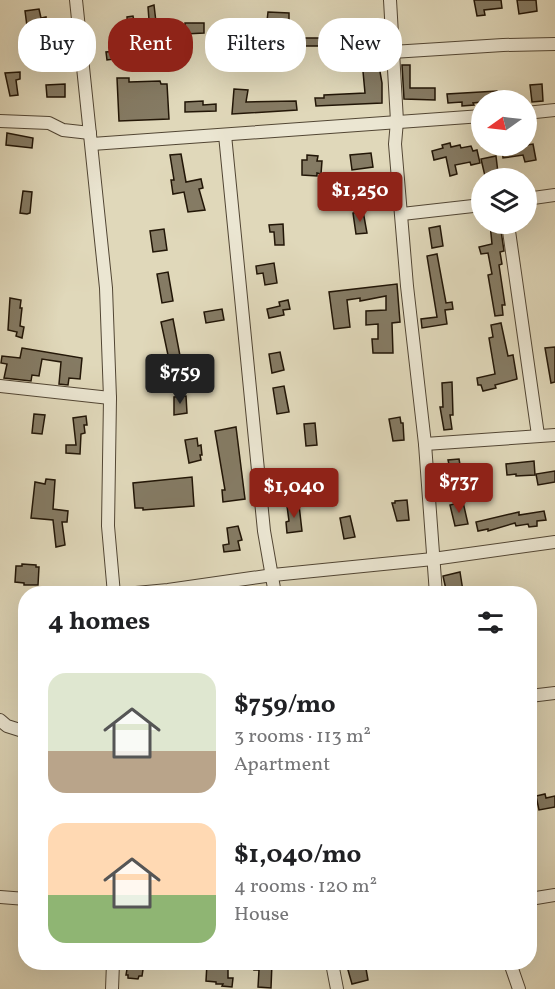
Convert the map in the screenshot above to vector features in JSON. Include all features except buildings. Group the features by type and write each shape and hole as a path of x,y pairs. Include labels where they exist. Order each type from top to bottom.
{"street":[{"path":"76,0 106,288 111,398 108,526 113,586"},
{"path":"390,0 391,18"},
{"path":"402,51 555,44"},
{"path":"393,72 397,121 395,144 435,586"},
{"path":"537,112 555,110"},
{"path":"0,120 49,123 63,130 91,138 225,135 471,117"},
{"path":"225,135 264,531 274,586"},
{"path":"537,197 555,195"},
{"path":"402,214 471,206"},
{"path":"509,234 537,435"},
{"path":"0,386 111,398"},
{"path":"424,444 555,435"},
{"path":"196,586 273,575 433,559 555,542"},
{"path":"537,695 555,693"},
{"path":"0,720 7,726 18,729"},
{"path":"537,898 555,895"},
{"path":"0,897 18,898"},
{"path":"112,989 113,970"},
{"path":"333,970 337,989"},
{"path":"512,970 519,989"}]}
